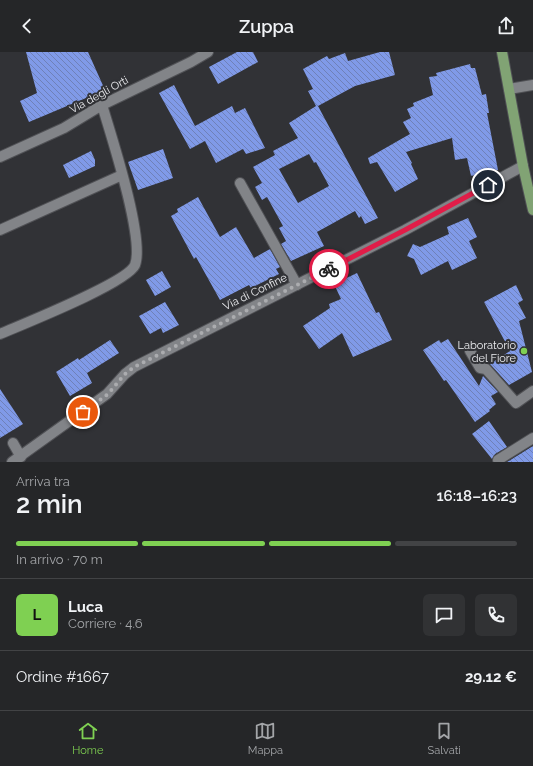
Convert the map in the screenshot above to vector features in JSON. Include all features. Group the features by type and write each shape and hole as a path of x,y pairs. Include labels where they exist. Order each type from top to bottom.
{"main road":[{"path":"502,52 523,166 533,206"}],"street":[{"name":"Via degli Orti","path":"0,157 64,128 102,104 191,62 208,52"},
{"path":"509,89 533,85"},
{"path":"0,334 89,296 124,276 134,266 137,251 133,221 102,104"},
{"name":"Via di Confine","path":"12,462 108,394 125,374 134,367 405,230 523,166"},
{"path":"0,230 122,175"},
{"path":"240,183 297,285"},
{"path":"470,351 480,368 486,370 516,403 533,391"},
{"path":"498,460 533,438"},
{"path":"13,443 21,456"}],"building":[{"path":"26,52 88,52 105,90 29,122 20,101 37,93"},
{"path":"237,52 253,52 258,62 218,84 209,67"},
{"path":"380,52 389,52 395,75 355,86 318,106 378,218 365,224 361,216 359,218 355,211 317,232 324,246 291,261 281,244 286,241 279,228 283,226 267,197 262,200 255,187 262,183 253,167 275,155 273,151 298,138 289,123 316,106 308,91 313,89 303,69 327,56 329,59 345,53 348,61","holes":["309,154 314,163 316,162 329,186 298,203 279,169"]},
{"path":"470,64 471,68 475,68 482,95 486,94 489,113 487,113 498,170 471,176 467,158 455,160 452,138 406,152 418,179 395,192 377,162 370,164 368,158 410,134 403,122 411,118 407,109 414,106 413,103 433,95 429,77 437,76 436,73"},
{"path":"174,85 195,126 232,106 235,113 245,108 265,148 246,154 243,149 216,163 205,141 190,149 159,93"},
{"path":"163,149 173,178 138,190 128,162"},
{"path":"91,151 95,160 95,166 69,178 63,165"},
{"path":"198,197 220,237 236,227 254,258 270,249 280,267 276,269 279,274 251,288 249,285 220,300 196,257 194,259 171,216 178,212 177,209"},
{"path":"468,218 477,237 469,241 477,258 452,270 448,261 421,275 414,259 407,256 413,244 420,247 449,234 447,227"},
{"path":"162,271 171,287 155,296 146,280"},
{"path":"357,273 376,313 379,312 392,340 353,357 342,333 319,349 303,326 330,308 329,304 341,299 334,284"},
{"path":"516,285 523,300 518,303 526,318 519,321 532,372 509,385 490,364 510,351 484,302"},
{"path":"165,302 179,325 163,333 161,328 150,334 139,316"},
{"path":"448,339 479,386 483,376 498,392 491,396 496,404 489,410 490,411 475,422 423,350 439,340 441,343"},
{"path":"110,340 119,353 87,373 92,383 70,396 56,372 78,358 79,360"},
{"path":"0,389 23,424 0,438"},
{"path":"489,421 507,447 495,454 492,459 472,434"},
{"path":"533,446 533,462 507,462"}],"way so far":[{"path":"83,412 108,394 125,374 134,367 329,269"}],"place":[{"name":"Laboratorio del Fiore","path":"524,351"}],"route":[{"path":"329,269 488,185"}]}
